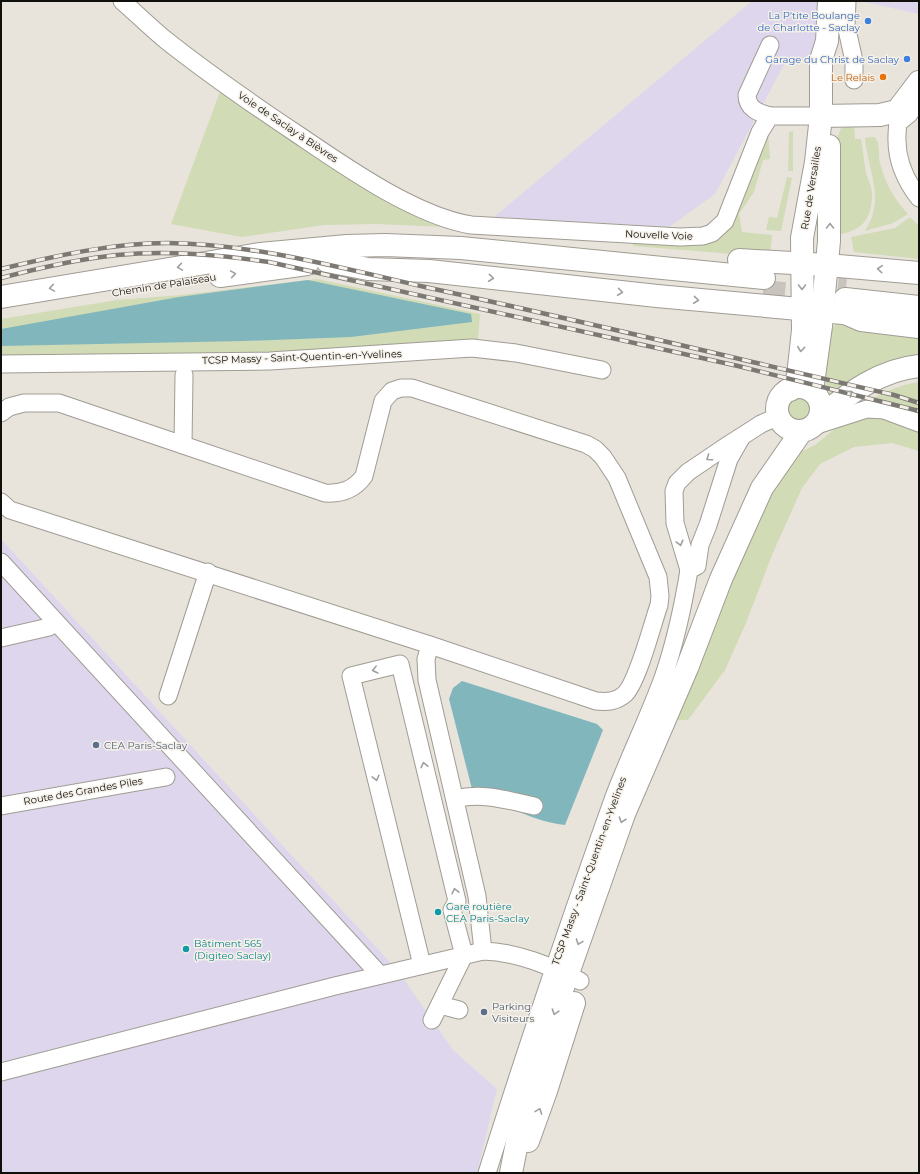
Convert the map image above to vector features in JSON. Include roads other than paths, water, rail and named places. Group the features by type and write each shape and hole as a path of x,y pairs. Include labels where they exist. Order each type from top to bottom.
{"main road":[{"name":"Rue de Versailles","path":"812,310 802,264 804,223 826,116 836,46 830,1"},
{"path":"826,116 880,115 898,117 919,82"},
{"name":"Rue de Versailles","path":"812,310 828,265 830,229 829,144 826,116"},
{"path":"260,254 305,239 424,233 463,235 710,258 828,265 919,273"},
{"path":"260,254 346,246 431,246 763,284 479,262 373,259 327,261"},
{"name":"Chemin de Palaiseau","path":"1,297 260,254"},
{"path":"327,261 368,269 429,271 643,295 812,310 845,300 919,294"},
{"name":"Chemin de Palaiseau","path":"1,312 246,272 327,261"},
{"path":"845,300 919,307"},
{"path":"845,300 919,320"},
{"path":"845,300 861,320 919,327"},
{"path":"511,1173 528,1087 567,975 676,714 687,668 721,579 762,488 780,418 779,402 784,394 795,384 798,376 803,330 812,310"},
{"path":"812,310 812,391"},
{"path":"762,488 812,425 850,393 877,378 902,369 919,366"},
{"path":"790,390 801,387 812,391 816,395 821,405 812,425"},
{"path":"780,418 791,430 812,425"},
{"path":"514,1173 522,1157 546,1091 567,975"}],"street":[{"name":"Voie de Saclay à Bièvres","path":"122,1 166,41 333,159 384,189 443,218 471,224"},
{"path":"847,1 846,25 836,46 854,61 854,80"},
{"path":"770,45 747,95 749,106 756,111 770,116 826,116"},
{"path":"919,100 909,114 898,117 897,137 898,158 904,178 919,198"},
{"name":"Nouvelle Voie","path":"471,224 680,237 707,235 720,227 725,221 760,132 770,116"},
{"name":"TCSP Massy - Saint-Quentin-en-Yvelines","path":"1,364 270,361 472,348 522,354 602,370"},
{"path":"183,445 184,375"},
{"path":"1,413 9,408 24,403 59,403 325,492 338,493 358,484 364,476 383,401 392,391 401,388 412,388 586,444 595,449 611,467 617,478 658,577 659,605 634,679 625,694 611,702 596,701 208,572 10,510 1,502"},
{"path":"812,425 867,409 884,410 919,423"},
{"path":"742,437 729,459 700,545 697,566 689,570 675,523 674,491 677,483 688,472 762,424 780,418"},
{"path":"1,562 380,975"},
{"name":"TCSP Massy - Saint-Quentin-en-Yvelines","path":"487,1173 567,975 615,794 663,678 676,637 686,597 689,570"},
{"path":"168,696 208,572"},
{"path":"1,638 49,627"},
{"path":"430,645 426,659 427,680 477,896 483,951"},
{"path":"422,965 351,676 400,664 457,901 452,910 464,955 436,1013 459,1010"},
{"name":"Route des Grandes Piles","path":"1,806 166,777"},
{"path":"455,799 467,796 485,796 534,806"},
{"path":"1,1072 380,975 483,951 509,954 567,975"}],"water":[{"path":"308,280 471,314 472,322 351,337 244,341 1,346 1,329 179,297"},
{"path":"462,681 597,724 603,730 565,825 529,816 472,789 449,699 453,688"}],"tunnel":[{"path":"805,282 846,287"},
{"path":"763,291 821,297"}],"railway":[{"path":"1,269 63,255 126,245 168,243 201,244 265,252 330,265 543,313 894,395 919,403"},
{"path":"1,278 73,261 117,255 174,253 231,257 269,262 738,366 919,411"}],"place":[{"name":"La P'tite Boulange de Charlotte - Saclay","path":"868,21"},
{"name":"Garage du Christ de Saclay","path":"907,59"},
{"name":"Le Relais","path":"883,77"},
{"name":"CEA Paris-Saclay","path":"96,745"},
{"name":"Gare routière CEA Paris-Saclay","path":"438,912"},
{"name":"Bâtiment 565 (Digiteo Saclay)","path":"186,949"},
{"name":"Parking Visiteurs","path":"484,1012"}]}
